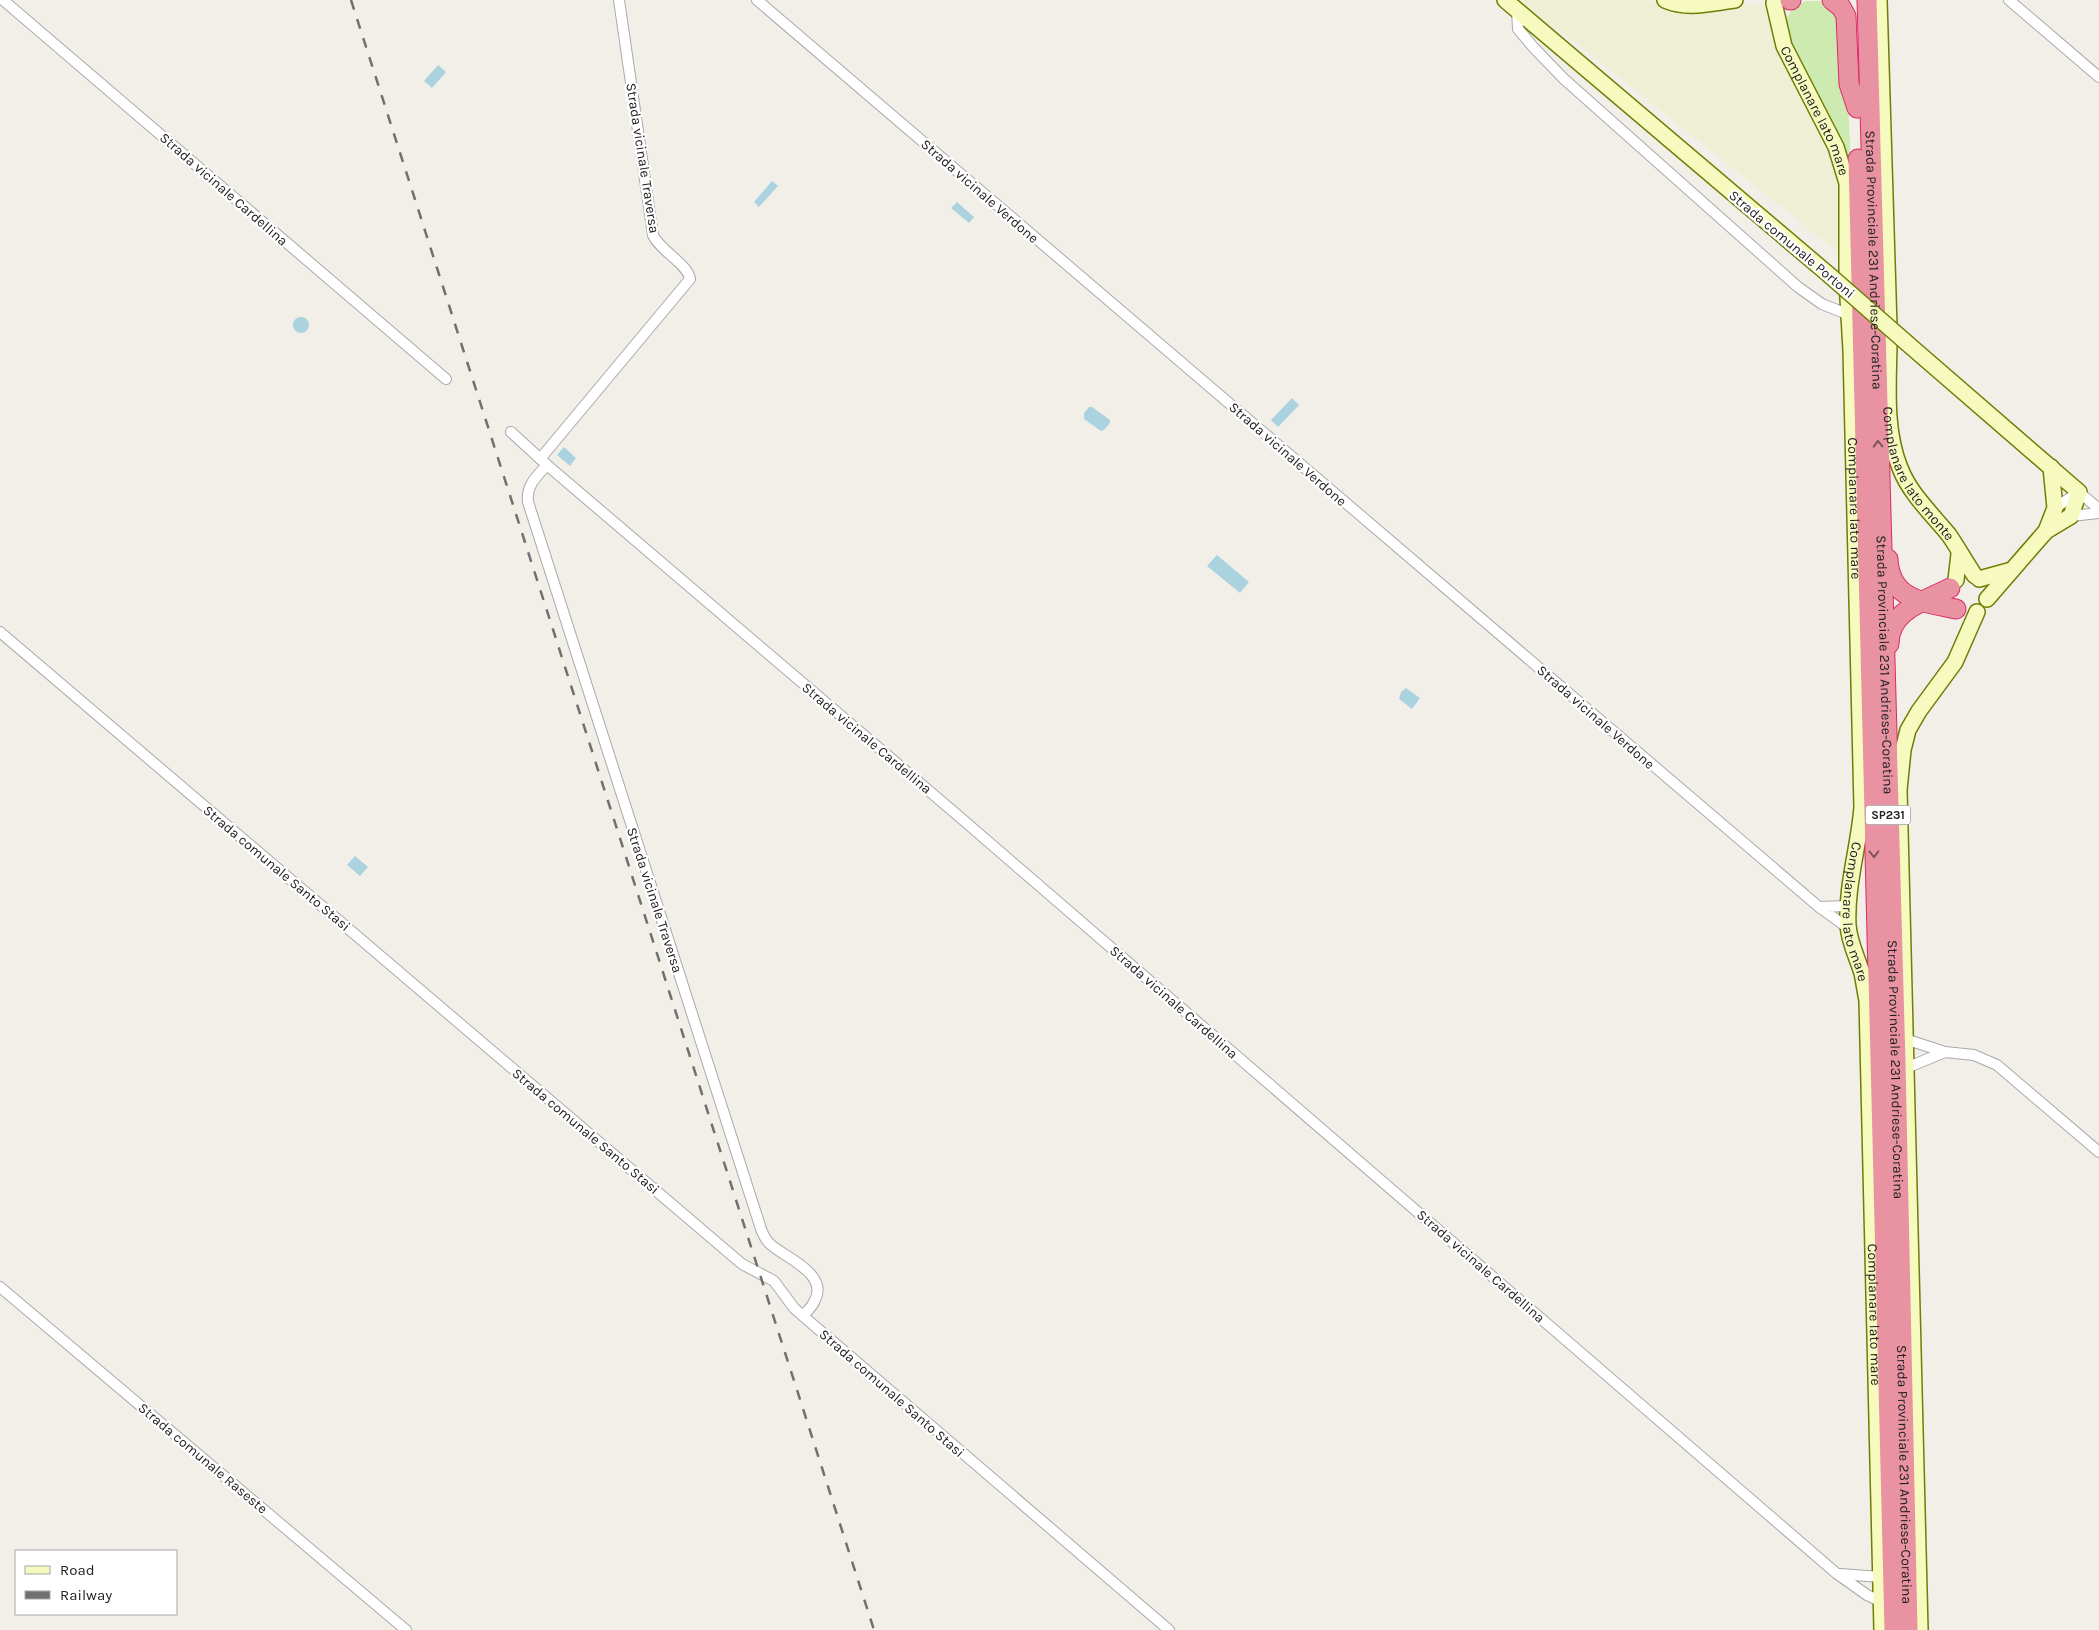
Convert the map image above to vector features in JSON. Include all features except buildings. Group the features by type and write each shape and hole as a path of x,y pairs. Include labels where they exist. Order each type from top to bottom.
{"highway":[{"path":"1832,0 1841,7 1846,16 1849,84 1857,108"},
{"name":"Strada Provinciale 231 Andriese-Coratina","path":"1854,0 1894,1630"},
{"name":"Strada Provinciale 231 Andriese-Coratina","path":"1867,0 1896,1063 1908,1630"},
{"path":"1879,474 1886,517 1890,576 1903,594 1923,602 1957,610"},
{"path":"1886,738 1890,684 1889,640 1891,628 1902,612 1953,584"}],"street":[{"name":"Strada vicinale Cardellina","path":"3,0 446,379"},
{"name":"Strada vicinale Traversa","path":"619,0 653,236 658,245 686,271 690,279 544,462 529,486 528,502 761,1229 770,1244 804,1268 816,1284 818,1292 816,1300 803,1316"},
{"name":"Strada vicinale Verdone","path":"757,0 1819,907 1848,928"},
{"name":"Strada comunale Portoni","path":"1505,0 1828,274 2099,509"},
{"path":"1665,0 1674,4 1691,6 1735,0"},
{"name":"Complanare lato monte","path":"1879,0 1889,344 1888,385 1892,437 1898,464 1905,480 1952,539 1959,554 1977,578"},
{"path":"2009,0 2099,77"},
{"name":"Complanare lato mare","path":"1780,1 1779,28 1784,46 1836,147 1848,190 1847,314 1851,370 1862,807 1848,906 1848,928 1862,974 1867,1000 1882,1630"},
{"path":"1517,11 1518,28 1534,48 1571,85 1798,288 1822,304 1847,314"},
{"name":"Strada vicinale Cardellina","path":"511,432 1836,1573 1867,1595 1882,1602"},
{"path":"1920,1630 1898,790 1904,740 1913,721 1955,662 1977,612 2046,530 2054,508 2051,467"},
{"path":"2054,508 2079,492"},
{"path":"2071,516 2079,492"},
{"path":"2046,530 2071,516 2099,513"},
{"name":"Complanare lato monte","path":"1953,584 1959,554"},
{"path":"1963,641 1957,610 1950,599 1953,584 1965,576 1977,578 2012,570"},
{"path":"1977,578 1985,586 1987,599"},
{"path":"1957,610 1967,614 1977,612"},
{"name":"Strada comunale Santo Stasi","path":"0,632 742,1264 774,1281 790,1303 803,1316 1169,1630"},
{"path":"1819,907 1848,906"},
{"path":"1905,1039 1945,1052 1974,1055 1997,1065 2099,1152"},
{"path":"1906,1068 1945,1052"},
{"name":"Strada comunale Raseste","path":"0,1286 406,1630"},
{"path":"1836,1573 1881,1577"}],"green space":[{"path":"1516,0 1648,0 1684,13 1763,3 1768,8 1776,49 1831,148 1843,193 1840,254 1574,41 1519,5"},
{"path":"1805,1 1831,4 1844,28 1852,181 1787,45 1785,25 1789,14"}],"water":[{"path":"438,65 446,72 432,88 424,81"},
{"path":"772,181 778,186 759,207 754,202"},
{"path":"957,202 974,217 969,223 951,208"},
{"path":"301,317 309,325 301,333 293,325"},
{"path":"1292,398 1299,405 1278,427 1271,420"},
{"path":"1089,407 1092,407 1110,420 1110,423 1104,430 1101,431 1084,419 1084,413"},
{"path":"564,447 576,458 570,466 557,455"},
{"path":"1217,555 1249,582 1240,593 1207,566"},
{"path":"1406,688 1420,698 1412,709 1399,699 1401,692"},
{"path":"355,856 368,867 360,876 347,865"}],"railway":[{"path":"351,0 874,1630"}]}
